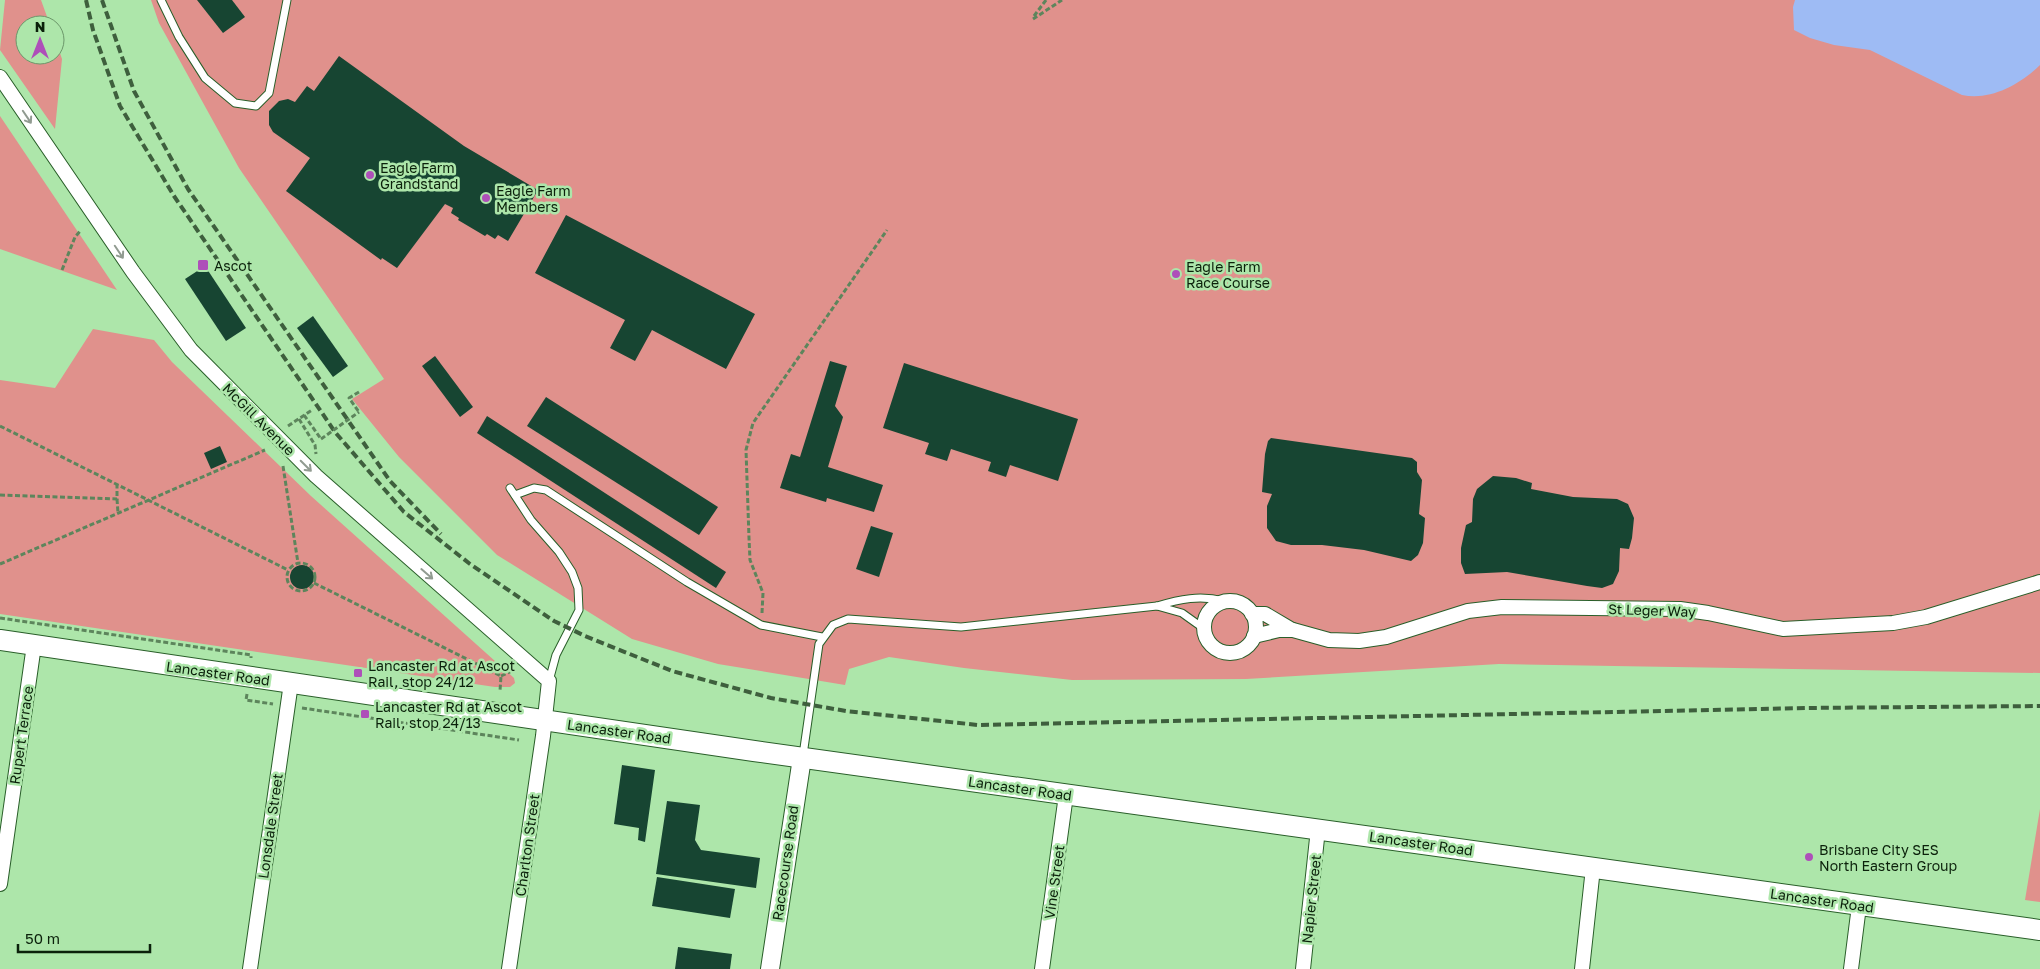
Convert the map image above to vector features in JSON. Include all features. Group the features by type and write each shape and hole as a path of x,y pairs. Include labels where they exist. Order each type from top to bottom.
{"main road":[{"name":"Lancaster Road","path":"0,640 802,758 2040,930"}],"street":[{"name":"McGill Avenue","path":"0,77 133,272 191,350 316,476 548,681"},
{"name":"St Leger Way","path":"1252,614 1265,614 1293,630 1329,640 1359,641 1386,637 1468,611 1502,607 1680,609 1783,629 1893,623 1926,617 2040,582"},
{"path":"1224,601 1240,603 1252,614 1256,629 1254,636 1243,650 1225,653 1210,644 1203,628 1208,611 1224,601"},
{"name":"St Leger Way","path":"1254,636 1279,630 1293,630"},
{"name":"Rupert Terrace","path":"0,884 34,645"},
{"path":"545,721 548,681"},
{"name":"Lonsdale Street","path":"250,969 290,683"},
{"name":"Charlton Street","path":"509,969 545,721"},
{"name":"Racecourse Road","path":"770,969 802,758"},
{"name":"Vine Street","path":"1042,969 1066,795"},
{"name":"Napier Street","path":"1303,969 1318,829"},
{"path":"1582,969 1593,868"},
{"path":"1851,969 1859,906"}],"lane":[{"path":"161,0 179,37 205,78 235,103 256,106 269,93 287,0"},
{"path":"510,488 532,520 563,558 572,572 578,588 578,610 556,655 548,681"},
{"path":"515,495 534,488 546,490 687,582 761,625 822,637"},
{"path":"802,758 816,655 822,637 833,625 848,619 961,627 1157,606 1179,599 1200,598 1224,601"},
{"path":"1157,606 1182,614 1203,628"}],"path":[{"path":"1046,0 1032,19 1062,0"},
{"path":"62,270 75,238 81,230"},
{"path":"762,614 763,593 750,560 748,538 746,450 753,423 887,230"},
{"path":"304,415 321,439 359,412 349,398 359,392"},
{"path":"282,431 312,410"},
{"path":"299,419 315,445 317,460"},
{"path":"0,426 288,570"},
{"path":"0,564 265,450"},
{"path":"284,466 298,563"},
{"path":"117,485 118,513"},
{"path":"0,495 117,499"},
{"path":"304,562 312,567 316,576 314,583 305,591 296,590 288,584 288,570 298,563 304,562"},
{"path":"314,583 501,676"},
{"path":"0,618 251,655"},
{"path":"501,676 512,671"},
{"path":"500,691 501,676"},
{"path":"246,700 270,704"},
{"path":"303,709 519,740"}],"shaded area":[{"path":"5,0 41,0 46,15 15,15 15,65 61,65 55,129 0,50"},
{"name":"Eagle Farm Race Course","path":"151,0 2040,0 2040,673 1499,664 1246,679 1072,680 964,668 889,657 849,669 845,685 718,664 632,639 497,555 399,457 352,399 384,379 239,168 159,23"},
{"path":"0,116 117,290 0,249"},
{"path":"93,329 154,340 172,362 311,496 514,678 515,683 510,687 495,687 0,614 0,380 55,388"},
{"path":"2040,809 2040,902 2025,900"}],"water":[{"path":"1795,0 2040,0 2040,65 2023,79 2004,90 1983,96 1962,95 1870,50 1834,45 1810,38 1794,30 1793,7"}],"building":[{"path":"197,0 232,0 245,17 223,33"},
{"name":"Eagle Farm Grandstand","path":"339,56 464,146 538,190 508,241 498,235 495,239 487,234 485,236 458,220 459,218 451,213 453,208 445,204 397,268 382,258 381,260 286,191 310,158 273,132 269,125 269,111 279,101 288,99 295,102 307,86 314,91"},
{"path":"566,215 755,314 726,369 652,330 635,361 610,348 625,320 535,273"},
{"path":"205,266 246,328 226,341 185,279"},
{"path":"313,316 348,366 333,377 297,328"},
{"path":"435,356 473,407 460,417 422,366"},
{"path":"830,361 847,366 835,406 843,417 828,467 883,485 874,512 827,498 826,502 780,488 791,454 800,457"},
{"path":"904,363 1078,419 1058,481 1010,465 1006,477 988,471 991,462 951,449 947,461 925,454 929,443 883,428"},
{"path":"546,397 718,507 699,535 527,426"},
{"path":"487,416 726,572 716,588 477,433"},
{"path":"1271,438 1412,458 1417,462 1417,472 1422,480 1419,514 1425,518 1423,543 1418,555 1411,561 1364,550 1322,545 1291,545 1276,541 1267,528 1267,506 1272,494 1262,492 1265,454 1268,441"},
{"path":"220,446 227,462 211,469 204,453"},
{"path":"1493,476 1516,478 1532,483 1531,489 1573,497 1617,499 1628,504 1634,518 1632,538 1629,549 1620,548 1619,571 1613,584 1602,588 1507,572 1465,574 1461,563 1461,548 1466,525 1472,522 1473,499 1477,489"},
{"path":"871,526 893,533 879,577 856,569"},
{"path":"297,565 307,565 314,572 314,582 307,589 297,589 290,582 290,572"},
{"path":"622,765 655,770 645,842 638,840 639,828 614,824"},
{"path":"667,801 700,805 695,840 701,850 760,858 756,888 656,874"},
{"path":"657,877 735,889 730,918 652,906"},
{"path":"678,947 732,954 730,969 675,969"}],"railway":[{"path":"86,0 93,30 120,106 174,196 335,432 404,512 470,564 554,621 585,636 672,671 771,698 846,711 978,725 1806,708 2040,706"},
{"path":"102,0 134,91 188,189 390,481 441,534"}],"place":[{"name":"Eagle Farm Grandstand","path":"370,175"},
{"name":"Eagle Farm Members","path":"486,198"},
{"name":"Ascot","path":"203,265"},
{"name":"Eagle Farm Race Course","path":"1176,274"},
{"name":"Lancaster Rd at Ascot Rail, stop 24/12","path":"358,673"},
{"name":"Lancaster Rd at Ascot Rail, stop 24/13","path":"365,714"},
{"name":"Brisbane City SES North Eastern Group","path":"1809,857"}]}
